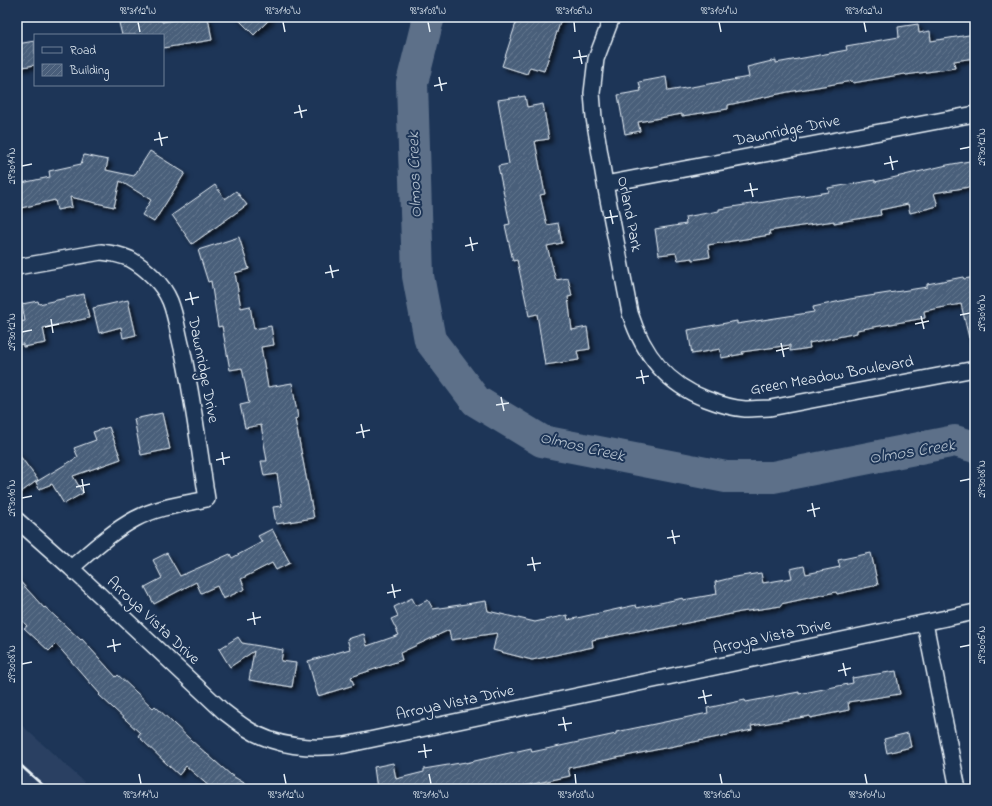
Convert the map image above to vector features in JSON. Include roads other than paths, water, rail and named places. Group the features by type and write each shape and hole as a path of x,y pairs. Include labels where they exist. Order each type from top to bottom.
{"street":[{"name":"Orland Park","path":"612,17 596,59 592,93 594,118 605,184 630,313 645,348 660,368 675,383 696,395"},
{"name":"Dawnridge Drive","path":"605,184 975,114"},
{"name":"Dawnridge Drive","path":"17,267 101,252 115,254 130,259 147,272 160,285 170,300 188,378 207,499 162,508 136,518 112,534 71,568"},
{"name":"Green Meadow Boulevard","path":"696,395 719,404 738,408 770,408 975,369"},
{"name":"Arroya Vista Drive","path":"17,520 71,568 223,711 246,729 272,741 300,747 329,747 345,745 975,612"},
{"path":"925,623 958,789"}],"waterway":[{"name":"Olmos Creek","path":"429,17 412,83 418,276 430,340 476,401 542,441 726,477 773,477 955,441 975,447"}],"railway":[{"path":"17,762 47,789"}]}
